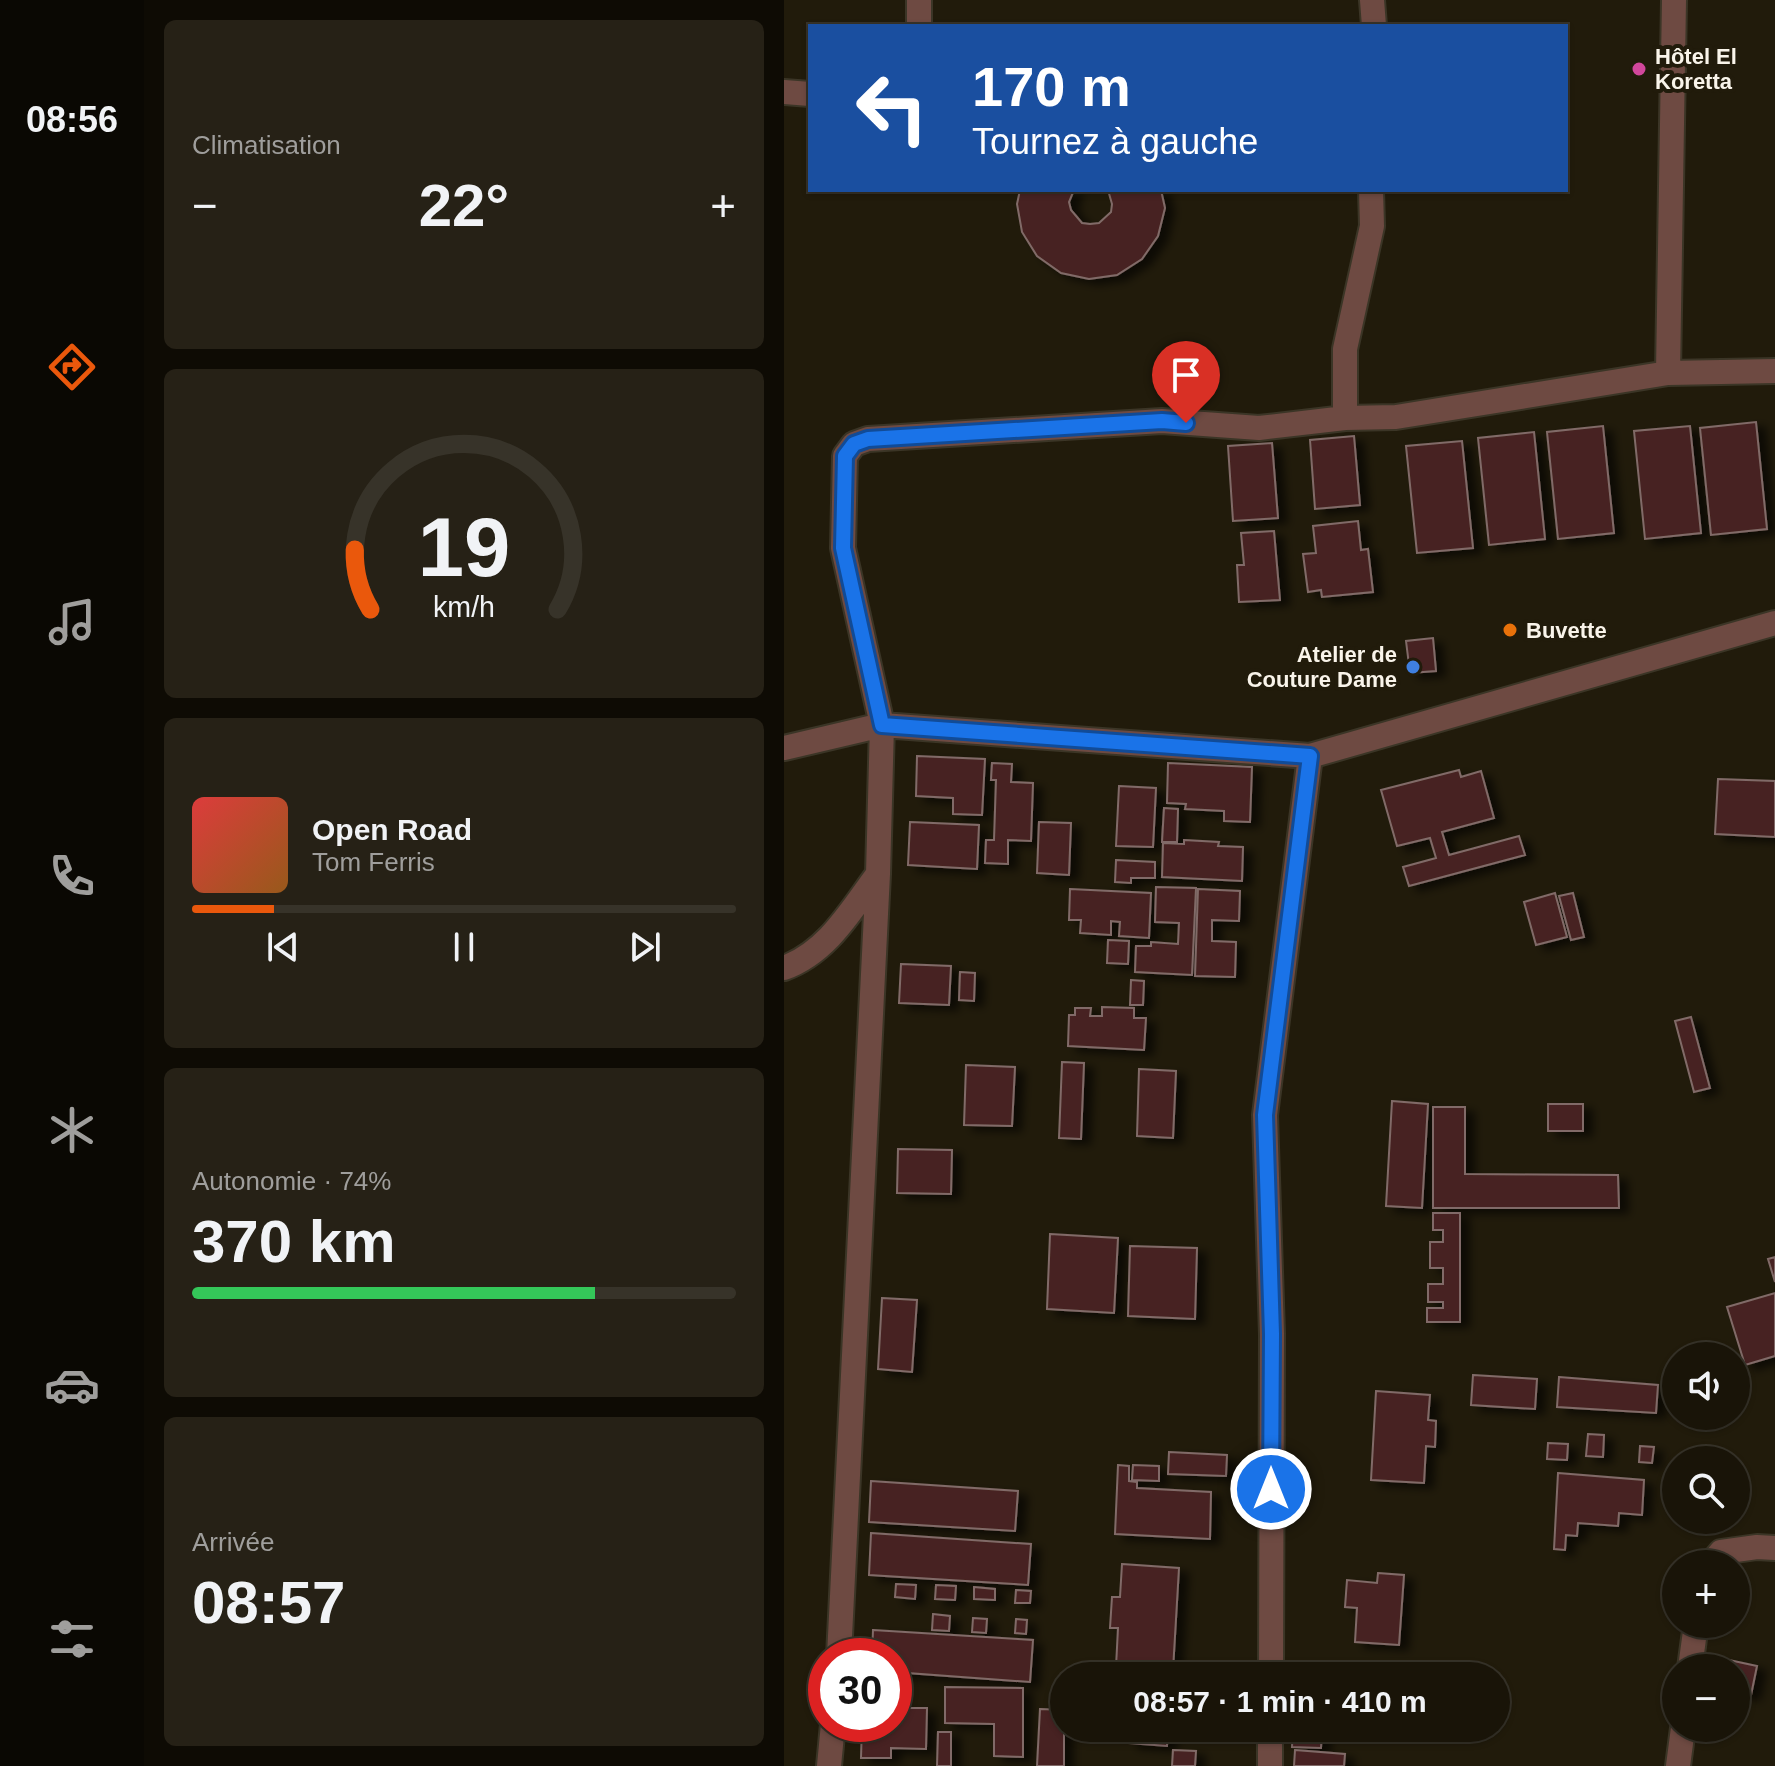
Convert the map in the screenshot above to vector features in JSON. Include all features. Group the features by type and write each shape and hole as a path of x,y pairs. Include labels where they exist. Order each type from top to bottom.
{"street":[{"path":"919,0 919,24"},
{"path":"1372,0 1374,24"},
{"path":"1668,373 1674,0"},
{"path":"784,92 808,94"},
{"path":"1345,418 1345,349 1372,226 1371,192"},
{"path":"840,1638 878,874 882,725 843,548 845,456 854,444 868,439 1162,421 1259,428 1345,418 1396,417 1668,373 1775,371"},
{"path":"784,748 882,725 1310,756 1775,623"},
{"path":"1271,1662 1272,1334 1265,1115 1310,756"},
{"path":"784,968 797,963 829,940 878,874"},
{"path":"1735,1550 1775,1548"},
{"path":"829,1766 831,1742"},
{"path":"1270,1742 1270,1766"},
{"path":"1678,1766 1681,1742"}],"building":[{"path":"1020,192 1073,192 1069,202 1071,210 1082,223 1090,224 1099,223 1111,212 1109,192 1161,192 1165,208 1158,236 1142,259 1117,275 1089,279 1061,273 1037,256 1022,232 1017,204"},
{"path":"1756,422 1767,529 1711,535 1700,428"},
{"path":"1603,426 1614,533 1558,539 1547,432"},
{"path":"1690,426 1701,533 1645,539 1634,431"},
{"path":"1534,432 1545,539 1489,545 1478,438"},
{"path":"1354,436 1360,505 1315,509 1310,440"},
{"path":"1462,441 1473,548 1417,553 1406,446"},
{"path":"1272,443 1278,518 1233,521 1228,446"},
{"path":"1358,521 1361,550 1368,549 1373,592 1322,597 1321,590 1308,592 1303,554 1316,553 1313,526"},
{"path":"1274,531 1280,600 1239,602 1237,565 1244,565 1241,533"},
{"path":"1433,638 1436,671 1410,673 1406,641"},
{"path":"917,756 985,759 982,815 953,814 953,798 916,796"},
{"path":"992,763 1012,764 1011,782 1033,783 1031,841 1008,840 1008,864 985,863 986,840 994,840 996,780 991,780"},
{"path":"1168,763 1252,767 1250,822 1224,821 1224,811 1185,809 1186,804 1167,803"},
{"path":"1459,770 1461,777 1481,771 1494,818 1442,832 1449,855 1519,836 1525,855 1409,886 1403,867 1436,858 1430,838 1397,846 1381,790"},
{"path":"1718,779 1775,781 1775,837 1715,834"},
{"path":"1119,786 1156,788 1153,847 1116,846"},
{"path":"1164,808 1178,809 1177,842 1162,842"},
{"path":"910,822 979,825 977,869 908,865"},
{"path":"1039,822 1071,823 1069,875 1037,873"},
{"path":"1184,840 1243,847 1242,881 1162,877 1163,843 1184,844"},
{"path":"1116,860 1155,862 1155,878 1131,878 1131,883 1115,882"},
{"path":"1156,887 1196,888 1192,975 1135,972 1136,946 1151,946 1151,942 1178,944 1179,923 1155,922"},
{"path":"1070,889 1151,893 1149,938 1119,936 1120,922 1111,921 1111,935 1080,933 1081,920 1069,920"},
{"path":"1198,889 1240,891 1239,921 1212,920 1212,941 1236,942 1235,977 1195,976"},
{"path":"1555,893 1567,937 1536,945 1524,902"},
{"path":"1573,893 1584,937 1571,940 1559,896"},
{"path":"1108,940 1129,941 1128,964 1107,963"},
{"path":"901,964 951,966 949,1005 899,1003"},
{"path":"960,972 975,973 974,1001 959,1000"},
{"path":"1131,980 1144,981 1143,1005 1130,1005"},
{"path":"1102,1007 1134,1008 1134,1018 1146,1018 1144,1050 1068,1046 1069,1015 1075,1015 1075,1008 1091,1008 1090,1016 1102,1016"},
{"path":"1691,1017 1710,1088 1694,1092 1675,1021"},
{"path":"1062,1062 1084,1063 1081,1139 1059,1138"},
{"path":"966,1065 1015,1067 1012,1126 964,1125"},
{"path":"1139,1069 1176,1071 1173,1138 1137,1136"},
{"path":"1392,1101 1428,1104 1422,1208 1386,1206"},
{"path":"1548,1104 1583,1104 1583,1131 1548,1131"},
{"path":"1433,1107 1465,1107 1465,1174 1618,1175 1619,1208 1433,1208"},
{"path":"898,1149 952,1150 951,1194 897,1193"},
{"path":"1433,1213 1460,1213 1460,1322 1427,1322 1427,1308 1443,1308 1443,1302 1428,1302 1428,1284 1443,1284 1443,1268 1430,1268 1430,1242 1443,1242 1443,1230 1433,1230"},
{"path":"1050,1234 1118,1238 1114,1313 1047,1309"},
{"path":"1130,1246 1197,1248 1195,1319 1128,1316"},
{"path":"1775,1257 1775,1282 1768,1259"},
{"path":"1775,1293 1775,1356 1750,1364 1750,1342 1738,1342 1727,1307"},
{"path":"882,1298 917,1300 912,1372 878,1369"},
{"path":"1473,1375 1537,1379 1535,1409 1471,1405"},
{"path":"1559,1377 1658,1385 1656,1413 1557,1407"},
{"path":"1376,1391 1430,1395 1428,1420 1436,1421 1435,1447 1426,1446 1424,1483 1371,1480"},
{"path":"1588,1434 1604,1435 1603,1457 1586,1456"},
{"path":"1548,1443 1568,1444 1567,1460 1547,1459"},
{"path":"1640,1446 1654,1447 1652,1463 1639,1462"},
{"path":"1169,1452 1227,1455 1226,1476 1168,1474"},
{"path":"1118,1465 1129,1466 1129,1481 1137,1482 1137,1488 1211,1492 1210,1539 1115,1534"},
{"path":"1133,1465 1159,1466 1159,1481 1132,1480"},
{"path":"1558,1473 1644,1480 1642,1515 1619,1513 1618,1526 1578,1523 1577,1536 1566,1535 1565,1550 1554,1549"},
{"path":"871,1481 1018,1491 1015,1531 869,1522"},
{"path":"871,1533 1031,1544 1028,1585 869,1575"},
{"path":"1122,1564 1179,1568 1173,1662 1116,1662 1118,1628 1110,1628 1112,1597 1120,1597"},
{"path":"1378,1573 1404,1575 1399,1645 1355,1642 1357,1608 1345,1607 1347,1580 1377,1583"},
{"path":"896,1584 916,1585 915,1599 895,1597"},
{"path":"936,1585 956,1586 955,1600 935,1599"},
{"path":"974,1587 995,1589 995,1600 974,1599"},
{"path":"1016,1590 1031,1591 1030,1603 1015,1603"},
{"path":"933,1614 950,1616 949,1631 932,1630"},
{"path":"973,1618 987,1619 986,1633 972,1632"},
{"path":"1016,1619 1027,1620 1026,1634 1015,1633"},
{"path":"873,1630 1033,1640 1030,1682 912,1673 912,1638 873,1638"},
{"path":"1750,1664 1757,1666 1750,1695"},
{"path":"945,1687 1023,1688 1023,1757 994,1756 994,1724 945,1723"},
{"path":"912,1708 927,1708 926,1749 891,1748 891,1758 861,1758 861,1742 912,1742"},
{"path":"1040,1709 1050,1709 1050,1742 1064,1742 1064,1766 1037,1766"},
{"path":"938,1732 951,1732 951,1766 937,1766"},
{"path":"1129,1742 1167,1742 1167,1746"},
{"path":"1292,1742 1321,1742 1321,1748 1292,1747"},
{"path":"1173,1750 1196,1751 1195,1766 1172,1766"},
{"path":"1295,1750 1345,1754 1344,1766 1294,1766"}],"place":[{"name":"Hôtel El Koretta","path":"1639,69"},
{"name":"Buvette","path":"1510,630"},
{"name":"Atelier de Couture Dame","path":"1413,667"}],"route":[{"path":"1186,423 1162,421 986,431 868,439 854,444 845,456 843,548 882,725 1310,756 1265,1115 1272,1334 1271,1489"}]}
